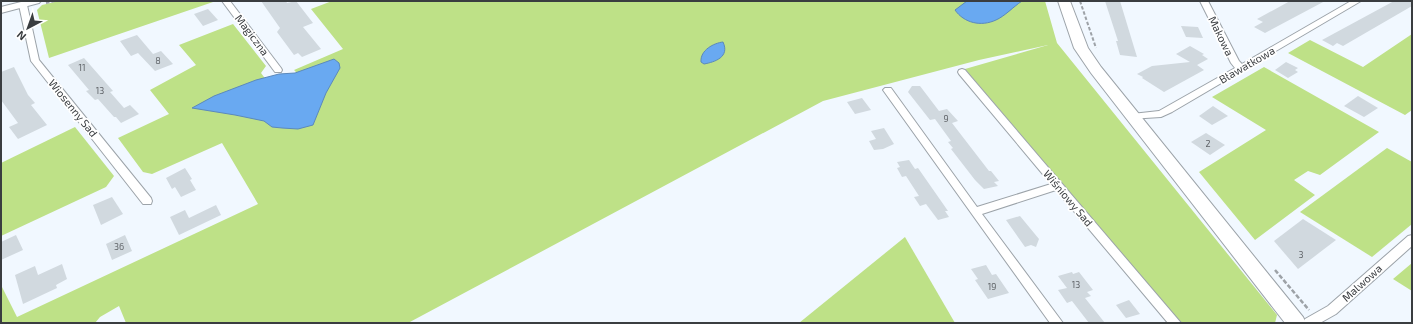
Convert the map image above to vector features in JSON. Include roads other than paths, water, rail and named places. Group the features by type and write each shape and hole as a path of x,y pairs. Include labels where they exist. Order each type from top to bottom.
{"main road":[{"path":"1064,1 1075,33 1085,54 1132,117 1296,323"}],"street":[{"path":"1,10 36,1"},
{"name":"Magiczna","path":"226,1 278,70"},
{"name":"Makowa","path":"1204,1 1235,63 1241,68"},
{"name":"Bławatkowa","path":"1132,117 1161,114 1169,110 1357,1"},
{"name":"Wiosenny Sad","path":"23,4 35,61 146,201"},
{"name":"Wiśniowy Sad","path":"962,72 1057,186 1175,323"},
{"path":"888,90 975,212 1057,323"},
{"path":"975,212 1057,186"},
{"name":"Malwowa","path":"1313,322 1332,310 1412,239"}],"water":[{"path":"967,1 1022,1 999,18 990,22 979,23 968,21 955,10"},
{"path":"723,42 725,51 720,58 704,64 701,62 703,54 708,48"},
{"path":"334,59 339,63 340,68 326,93 313,125 298,129 272,127 264,121 192,108 214,96 256,80 279,74 295,73"}]}
